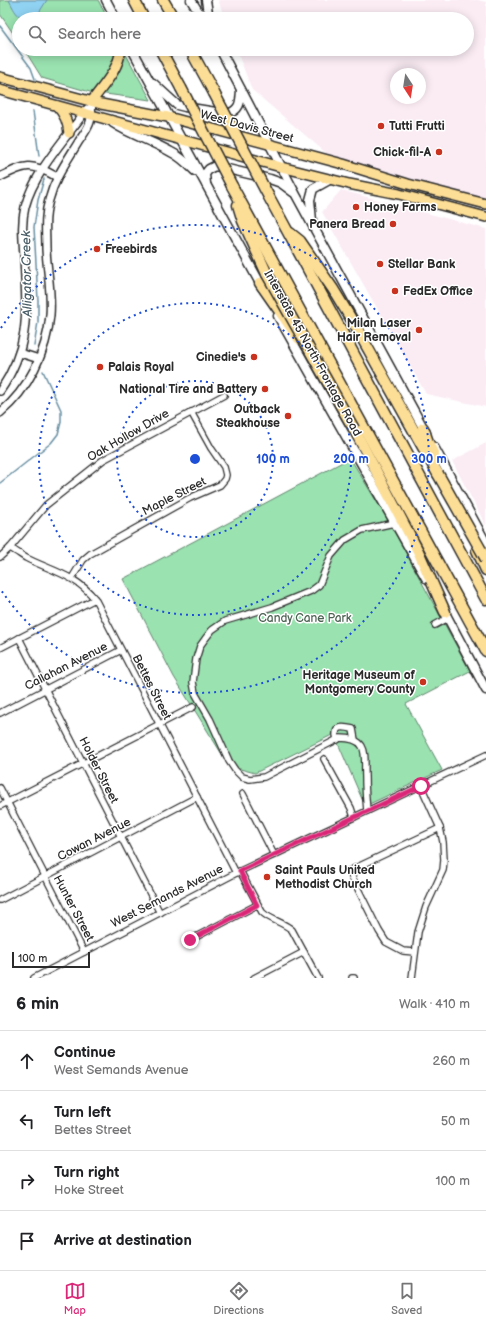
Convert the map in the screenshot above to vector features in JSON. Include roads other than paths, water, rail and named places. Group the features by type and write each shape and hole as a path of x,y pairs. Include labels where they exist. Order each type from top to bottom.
{"highway":[{"path":"134,0 140,12"},
{"path":"163,0 170,12"},
{"path":"164,56 232,186 486,651"},
{"path":"194,56 486,599"},
{"path":"232,186 243,221 267,274 354,429 418,551 446,615"},
{"path":"287,230 300,240 333,289 356,327 486,559"},
{"path":"260,283 332,386 404,499"},
{"path":"423,428 486,570"}],"main road":[{"path":"106,0 112,12"},
{"path":"191,0 199,12"},
{"path":"206,0 207,12"},
{"path":"92,101 115,71 120,56"},
{"name":"Interstate 45 North Frontage Road","path":"136,56 260,283 446,615 486,690"},
{"path":"224,56 296,195 486,543"},
{"name":"West Davis Street","path":"0,77 92,101 168,117 343,164 408,184 486,204"},
{"path":"148,79 177,105 185,108 228,114 235,111 239,105 241,90"},
{"path":"0,90 281,167 331,180 399,194 486,217"},
{"path":"57,106 66,118 69,133"},
{"path":"109,120 132,134 172,152 183,160 204,182"},
{"path":"204,182 205,174 209,169 215,166 270,179 281,183 296,195"},
{"path":"312,224 310,200 313,190 317,186 331,180"}],"street":[{"path":"0,391 10,375 20,353 24,334 26,313 22,231 23,218 29,196 43,169 69,133 87,114 92,101"},
{"path":"0,413 16,398 24,387 38,359 47,336 50,315 45,219 48,201 57,177 90,124 87,114"},
{"path":"0,177 28,165 43,169 57,177"},
{"path":"20,353 38,359"},
{"name":"Oak Hollow Drive","path":"0,557 10,548 46,505 103,460 224,395"},
{"name":"Maple Street","path":"72,578 83,560 90,554 184,502 220,485 226,475 224,467 211,448 191,412"},
{"path":"367,811 365,754 361,744 350,738 340,738 264,777 250,779 242,777 229,761 210,719 195,693 193,682 196,659 200,646 212,630 225,621 272,607 311,591 319,585 331,556 345,540 362,530 394,523"},
{"name":"Bettes Street","path":"10,548 26,558 72,578 83,586 95,599 197,797 257,905 266,916 286,925 292,930 318,978"},
{"path":"0,648 95,599"},
{"path":"435,625 446,615"},
{"name":"Holder Street","path":"19,638 160,913"},
{"name":"Callahan Avenue","path":"0,712 121,650"},
{"path":"0,806 193,707"},
{"path":"337,740 335,733 339,728 352,729 355,740"},
{"name":"West Semands Avenue","path":"34,978 238,872 486,755"},
{"path":"324,759 351,808 354,817"},
{"path":"412,978 418,932 426,907 442,870 444,860 444,842 440,828 421,786"},
{"name":"Hunter Street","path":"0,788 84,952"},
{"path":"243,794 274,855"},
{"name":"Cowan Avenue","path":"0,900 197,797"},
{"path":"415,952 403,951 386,942 349,871 440,828"},
{"path":"190,940 257,905"},
{"path":"254,978 304,952"}],"water":[{"path":"9,0 47,0 40,12 15,11"}],"waterway":[{"name":"Alligator Creek","path":"0,26 12,42"},
{"name":"Alligator Creek","path":"22,56 31,68 35,79"},
{"name":"Alligator Creek","path":"33,111 39,156"},
{"name":"Alligator Creek","path":"34,346 38,322 34,227 38,200 44,179"},
{"name":"Alligator Creek","path":"0,483 51,443 58,434 61,422 61,410 43,371"}],"place":[{"name":"Tutti Frutti","path":"381,126"},
{"name":"Chick-fil-A","path":"439,152"},
{"name":"Honey Farms","path":"356,207"},
{"name":"Panera Bread","path":"393,224"},
{"name":"Freebirds","path":"97,249"},
{"name":"Stellar Bank","path":"380,264"},
{"name":"FedEx Office","path":"395,291"},
{"name":"Milan Laser Hair Removal","path":"419,330"},
{"name":"Cinedie's","path":"254,357"},
{"name":"Palais Royal","path":"100,367"},
{"name":"National Tire and Battery","path":"265,389"},
{"name":"Outback Steakhouse","path":"288,416"},
{"name":"Heritage Museum of Montgomery County","path":"423,682"},
{"name":"Saint Pauls United Methodist Church","path":"267,877"}],"park label":[{"name":"Candy Cane Park","path":"305,618"}]}
